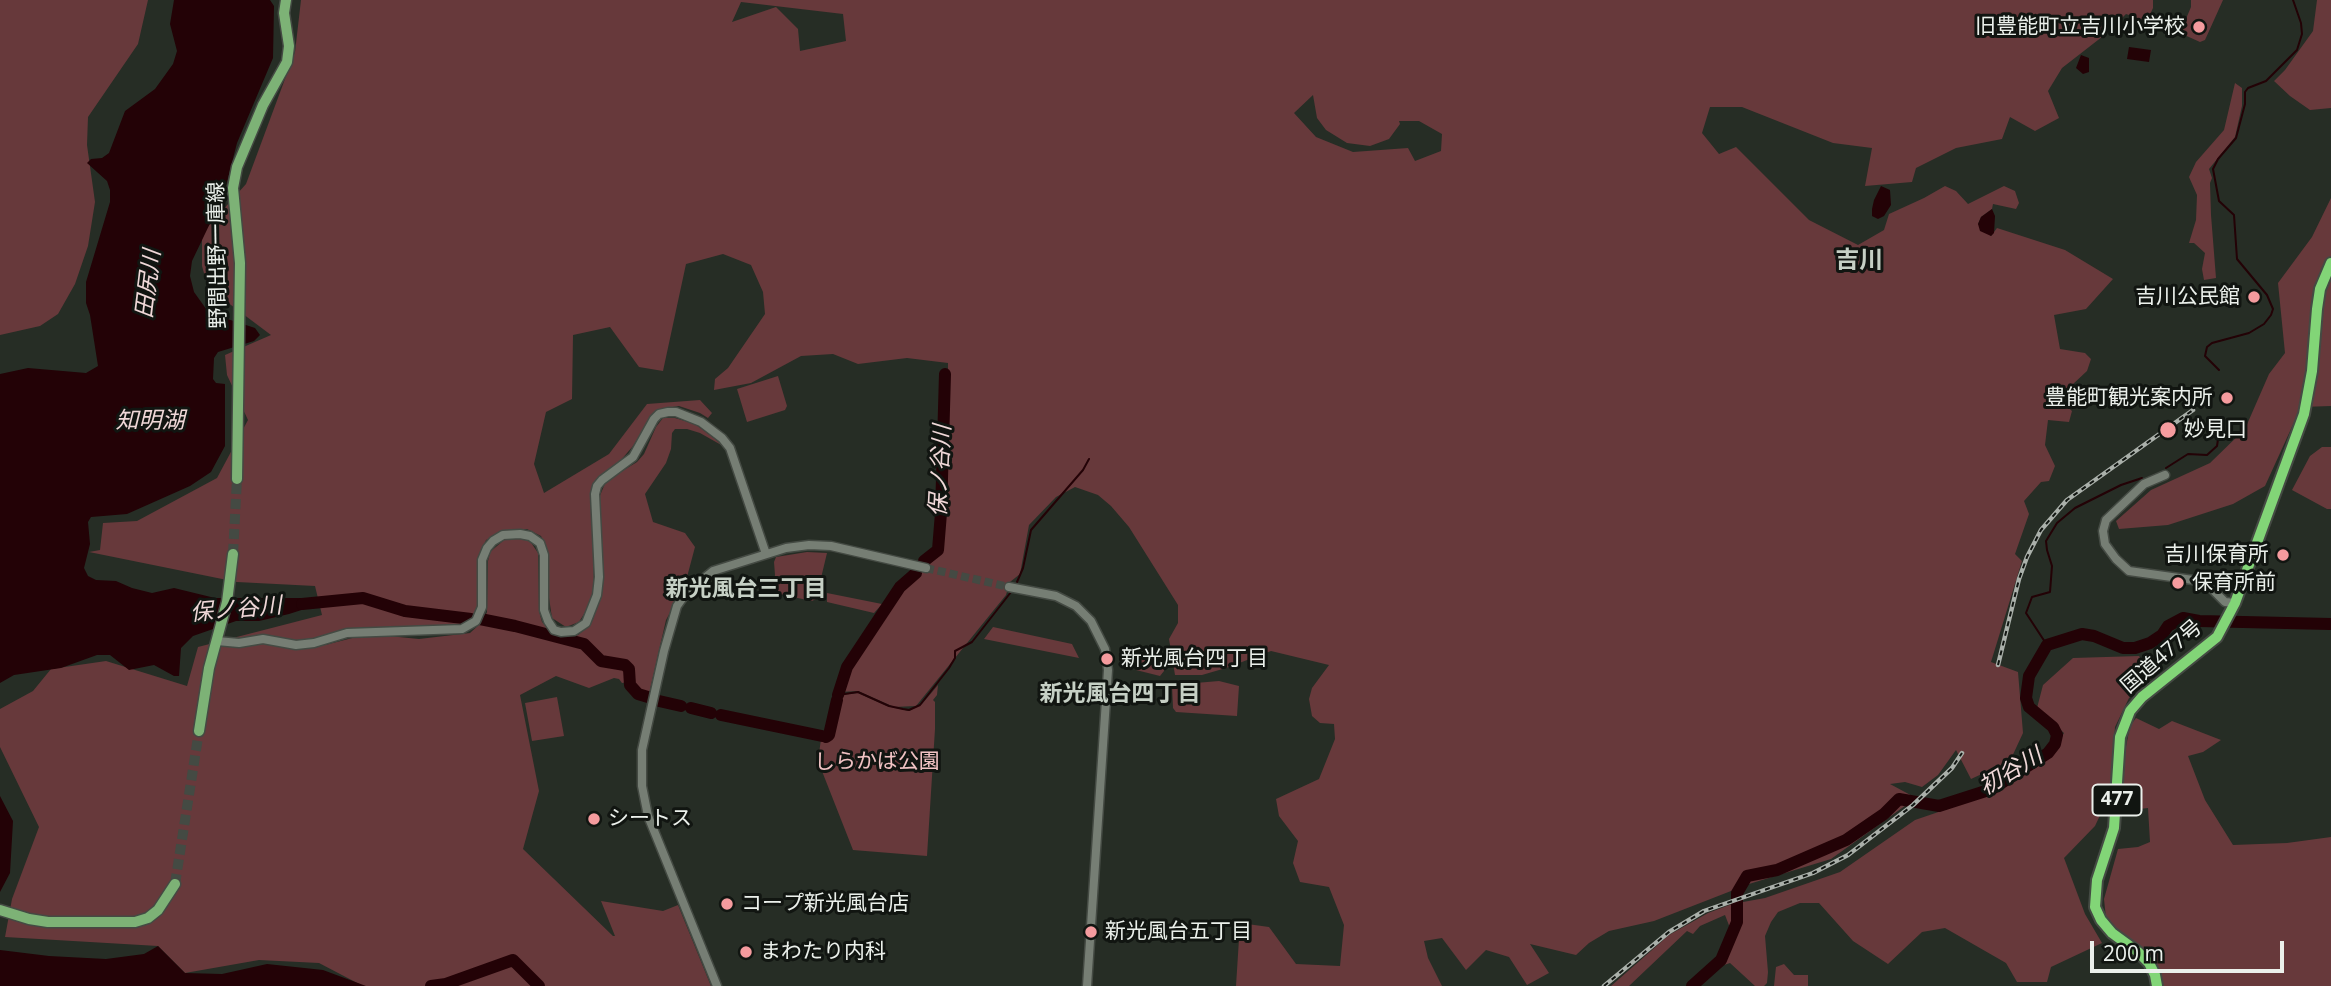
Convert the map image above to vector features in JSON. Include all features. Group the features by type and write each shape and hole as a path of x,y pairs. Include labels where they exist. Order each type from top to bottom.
{"highway":[{"name":"国道477号","path":"2157,986 2149,962 2112,933 2095,907 2097,880 2114,828 2117,808 2120,737 2130,711 2141,697 2217,637 2235,603 2304,414 2319,299 2331,263"}],"main road":[{"name":"野間出野一庫線","path":"237,479 240,285 233,188 237,167 263,105 287,62 289,46 284,13 286,0"},
{"path":"199,731 209,668 232,573 233,554"},
{"path":"4,911 48,922 135,922 148,918 158,910 175,884"}],"street":[{"path":"218,636 239,643 263,639 296,645 314,643 347,633 462,629 476,621 482,607 482,560 487,548 503,535 520,534 530,536 540,543 544,555 544,610 548,621 554,630 574,631 586,622 597,595 597,486 601,480 633,457 654,419 659,414 668,412 676,412 701,422 722,438 730,448 766,554"},
{"path":"2165,475 2144,484 2106,520 2103,531 2105,544 2129,571 2193,580 2212,589 2225,602 2235,603"},
{"path":"717,986 648,816 642,786 642,750 677,606 687,592 706,575 766,554 809,545 831,546 926,568"},
{"path":"1009,587 1056,596 1076,606 1097,629 1105,649 1108,670 1087,986"}],"green space":[{"path":"0,0 148,0 138,44 88,117 87,145 95,202 88,246 75,284 58,314 40,326 0,335"},
{"path":"301,0 2153,0 2153,8 2147,21 2126,14 2107,33 2062,68 2048,91 2059,118 2035,131 2010,117 2002,139 1956,148 1916,168 1912,182 1865,186 1872,148 1833,143 1742,107 1710,107 1702,133 1719,154 1736,147 1809,220 1858,245 1884,230 1889,214 1945,186 1956,191 1968,204 2004,186 2015,191 2019,203 2016,209 1993,204 1992,209 1981,217 1978,224 1991,236 1997,228 2065,250 2113,279 2086,309 2054,315 2060,349 2085,353 2091,359 2087,371 2058,398 2072,411 2069,422 2048,420 2045,445 2055,466 2049,481 2041,482 2024,501 2029,514 2015,554 2022,561 1991,662 2018,672 2023,733 2010,761 1971,779 1956,750 1938,775 1922,787 1905,782 1890,784 1916,798 1831,859 1749,884 1654,921 1609,931 1576,955 1530,944 1549,973 1527,985 1509,957 1486,950 1466,970 1442,938 1424,941 1428,958 1442,986 1236,986 1240,923 1269,927 1296,964 1340,966 1344,925 1329,887 1300,882 1293,863 1298,841 1279,816 1276,799 1319,779 1335,739 1334,724 1320,723 1312,716 1309,699 1312,688 1329,665 1271,651 1202,675 1175,675 1169,639 1178,623 1178,605 1129,527 1098,495 1075,487 1056,497 1029,525 1020,574 1010,582 1006,595 916,706 894,707 858,691 840,692 848,668 901,591 941,553 946,513 948,363 907,358 858,364 833,354 801,356 751,383 714,390 715,379 728,368 765,314 763,292 751,265 723,254 686,264 663,371 639,367 610,327 573,335 572,399 546,412 534,464 544,493 609,454 647,404 700,400 712,413 708,418 679,406 666,408 652,416 633,446 615,467 592,485 594,589 589,606 579,622 566,627 552,618 547,548 541,536 527,529 504,532 486,540 478,561 478,606 467,623 416,629 368,627 323,637 325,645 368,634 419,639 470,633 483,621 487,612 490,552 504,540 518,538 530,541 538,553 539,611 542,622 556,635 578,635 593,619 602,590 599,498 606,481 637,462 663,418 675,418 695,424 723,446 700,433 675,429 666,463 645,494 653,522 685,533 695,547 688,579 666,620 649,694 636,689 628,666 625,667 629,682 622,683 614,678 589,688 556,676 520,695 539,791 523,849 613,936 601,901 663,911 678,905 711,986 363,986 319,963 259,960 185,973 158,946 5,937 12,899 39,827 0,747 0,709 33,691 51,669 106,661 187,686 198,647 322,615 315,586 237,582 89,552 100,550 103,523 137,521 217,478 248,420 227,375 225,355 271,335 207,284 202,266 202,233 246,184 295,52","holes":["741,2 843,14 846,41 800,51 798,29 776,7 732,22","1313,95 1317,118 1326,130 1347,143 1370,146 1389,139 1400,124 1399,121 1419,121 1442,134 1441,151 1415,161 1408,148 1353,152 1316,137 1294,113"]},
{"name":"旧豊能町立吉川小学校","path":"2191,0 2223,0 2205,40 2200,42 2180,33 2191,7"},
{"path":"2317,0 2331,0 2331,108 2310,110 2274,81 2313,31"},
{"path":"2235,83 2242,88 2242,106 2235,137 2209,169 2212,178 2211,215 2216,278 2204,280 2202,269 2205,253 2194,243 2189,243 2196,220 2197,195 2189,177 2196,162 2224,130"},
{"path":"2331,198 2331,406 2301,407 2265,486 2233,504 2168,525 2119,529 2116,521 2151,490 2210,463 2245,429 2269,374 2285,353 2278,283 2312,237"},
{"path":"778,376 787,406 785,410 747,422 737,389"},
{"path":"2322,447 2331,447 2331,509 2292,490 2310,456"},
{"path":"807,552 827,553 816,599 812,601 774,593 772,589 776,557"},
{"path":"827,593 882,604 874,613 827,602"},
{"path":"993,627 1072,644 1079,658 984,639"},
{"path":"2139,656 2153,677 2129,698 2115,727 2111,792 2095,826 2064,858 2085,914 2102,943 2051,967 2047,982 2017,982 2006,963 1945,928 1922,932 1888,964 1853,941 1819,903 1800,903 1778,912 1771,922 1765,936 1768,972 1764,986 1755,986 1730,963 1721,966 1717,957 1725,949 1730,928 1725,915 1700,926 1693,934 1687,931 1629,986 1611,986 1669,935 1708,913 1732,904 1765,898 1840,872 1915,820 2000,791 2051,757 2064,733 2037,708 2043,685 2073,658"},
{"path":"1135,658 1164,664 1164,671 1160,676 1136,670"},
{"path":"1219,681 1239,686 1237,716 1176,712 1173,708 1172,685"},
{"name":"しらかば公園","path":"938,685 937,695 933,700 935,729 927,856 853,850 818,761 821,739 830,737 840,695 858,693 887,706 909,711 922,704"},
{"path":"557,697 564,736 532,741 525,703"},
{"path":"2136,718 2159,729 2172,721 2221,740 2203,752 2188,756 2205,800 2233,845 2287,843 2331,837 2331,986 2161,986 2158,972 2146,950 2117,930 2106,918 2104,899 2118,849 2138,847 2150,842 2148,808 2122,811 2125,752 2130,726"},
{"path":"1784,964 1794,975 1808,975 1808,986 1774,986 1776,967"}],"water":[{"name":"知明湖","path":"174,0 270,0 274,6 273,58 237,143 220,209 215,213 192,261 190,276 194,292 209,313 255,328 260,335 254,341 218,352 214,358 213,379 216,383 225,384 225,446 211,472 190,486 127,514 91,517 88,522 90,544 84,568 88,576 96,580 116,581 152,593 174,588 215,598 308,598 317,603 289,614 259,621 236,621 193,636 181,648 179,676 154,665 129,670 110,655 97,655 61,668 14,675 0,683 0,374 28,368 86,373 98,366 86,303 86,282 110,202 110,190 107,181 87,163 109,153 125,111 155,89 173,64 177,51 170,24"},
{"path":"2129,47 2151,50 2149,62 2127,59"},
{"path":"2081,55 2089,58 2089,72 2083,74 2076,68"},
{"path":"1881,186 1890,190 1891,205 1884,216 1878,219 1872,216 1872,209"},
{"path":"1992,209 1995,216 1994,233 1991,236 1980,231 1978,224 1981,217"},
{"path":"0,796 13,821 10,873 0,892"},
{"path":"158,946 185,973 222,974 267,964 323,970 366,986 0,986 0,950 106,959 144,954"}],"waterway":[{"path":"2219,370 2205,356 2207,347 2212,343 2249,333 2264,324 2273,309 2267,295 2237,259 2234,215 2219,201 2213,169 2236,138 2245,104 2245,92 2248,88 2266,81 2297,50 2302,34 2293,0"},
{"name":"保ノ谷川","path":"924,561 938,550 945,374"},
{"path":"2166,468 2188,454 2207,455 2217,446 2221,419"},
{"path":"1017,582 1023,568 1031,530 1083,470 1089,459"},
{"path":"2047,645 2026,613 2032,597 2050,592 2052,566 2046,541 2057,523 2075,508 2121,485 2142,478"},
{"name":"保ノ谷川","path":"838,695 847,667 900,587 916,573"},
{"path":"838,695 858,692 889,706 909,710 920,705 949,668 955,658 955,651 972,642 1011,592"},
{"name":"保ノ谷川","path":"302,604 363,598 405,611 471,619"},
{"name":"初谷川","path":"1692,986 1721,960 1737,922 1737,893 1747,876 1777,870 1846,840 1884,814 1899,799 1939,806 1992,789 2048,753 2055,744 2057,735 2053,727 2029,707 2026,698 2029,676 2047,645 2082,634 2123,648 2135,648 2150,643 2162,635 2168,626 2183,618 2199,621 2331,624"},
{"name":"保ノ谷川","path":"480,619 584,644 601,661 625,665 629,669 630,685 638,694 648,697"},
{"name":"保ノ谷川","path":"826,737 829,735 837,700"},
{"name":"保ノ谷川","path":"659,701 681,706"},
{"name":"保ノ谷川","path":"691,708 711,713"},
{"name":"保ノ谷川","path":"721,715 822,736"},
{"path":"431,986 446,984 513,960 539,986"}],"tunnel":[{"path":"233,554 237,479"},
{"path":"926,568 1009,587"},
{"path":"175,884 199,731"}],"railway":[{"path":"1998,665 2019,579 2041,530 2067,500 2193,410"},
{"path":"1604,986 1669,932 1704,911 1813,873 1848,855 1913,805 1952,768 1962,753"}],"place":[{"name":"旧豊能町立吉川小学校","path":"2199,27"},
{"name":"吉川公民館","path":"2254,297"},
{"name":"豊能町観光案内所","path":"2227,398"},
{"name":"妙見口","path":"2168,430"},
{"name":"吉川保育所","path":"2283,555"},
{"name":"保育所前","path":"2178,583"},
{"name":"新光風台四丁目","path":"1107,659"},
{"name":"シートス","path":"594,819"},
{"name":"コープ新光風台店","path":"727,904"},
{"name":"新光風台五丁目","path":"1091,932"},
{"name":"まわたり内科","path":"746,952"}],"district":[{"name":"吉川","path":"1859,261"},
{"name":"新光風台三丁目","path":"746,589"},
{"name":"新光風台四丁目","path":"1120,694"}],"water label":[{"name":"田尻川","path":"149,284"}]}
